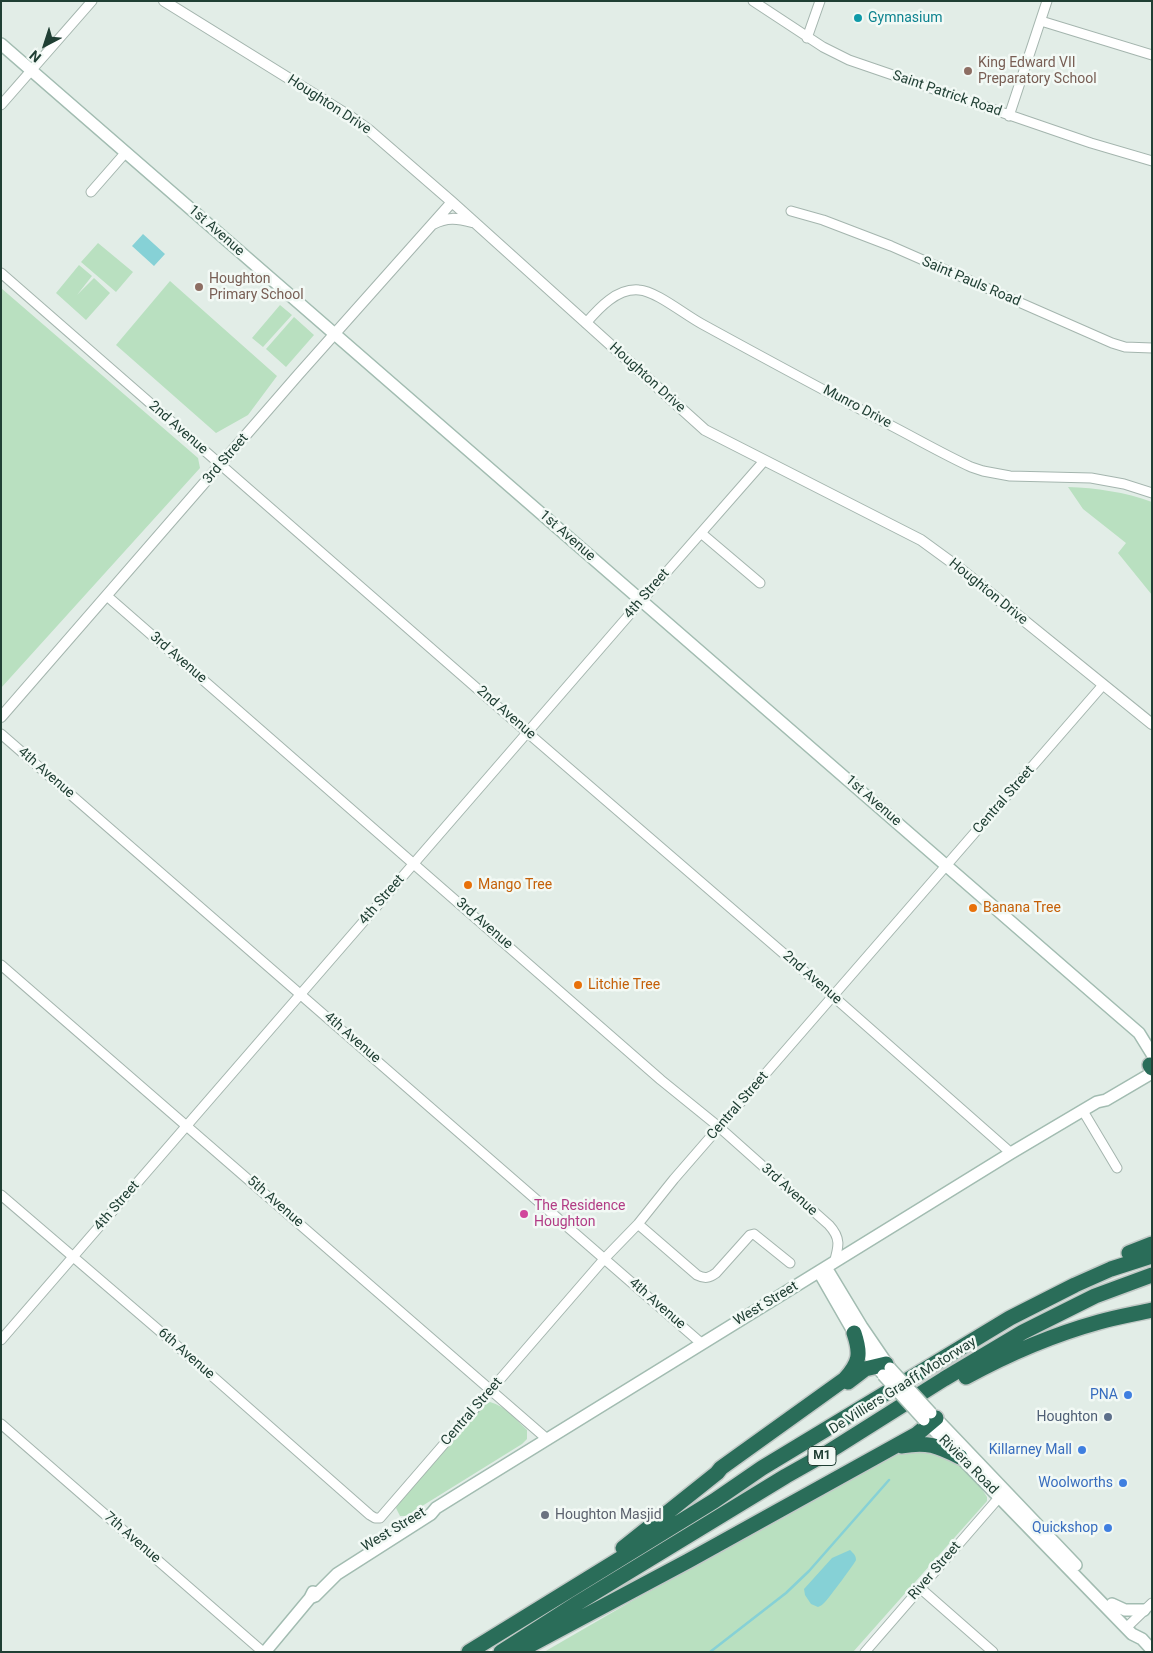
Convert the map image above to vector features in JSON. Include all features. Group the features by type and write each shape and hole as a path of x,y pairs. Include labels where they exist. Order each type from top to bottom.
{"highway":[{"path":"1097,1275 1116,1260 1152,1244"},
{"name":"M1","path":"469,1652 714,1501 762,1468 963,1346 1049,1297 1097,1275 1152,1256"},
{"name":"De Villiers Graaff Motorway","path":"501,1652 582,1600 786,1476 826,1454 993,1350 1055,1315 1106,1291 1152,1275"},
{"path":"933,1387 944,1386 961,1380 1009,1355 1055,1336 1099,1322 1152,1310"},
{"path":"606,1568 614,1557 640,1534 721,1468 845,1379 854,1368 858,1359 859,1351 854,1332"},
{"path":"717,1472 723,1470 859,1374 884,1368"},
{"path":"518,1652 917,1434 930,1419"},
{"path":"888,1449 925,1443 943,1448 960,1457"}],"main road":[{"name":"1st Avenue","path":"1,44 1097,996 1132,1028 1133,1037 1151,1065"},
{"name":"West Street","path":"264,1652 337,1566 355,1558 390,1536 428,1508 436,1508 701,1343 1083,1111 1097,1102 1102,1095 1151,1065"},
{"name":"Riviera Road","path":"826,1267 854,1332 884,1368 930,1419 1129,1625"},
{"name":"Riviera Road","path":"826,1267 884,1368"},
{"name":"Riviera Road","path":"930,1419 960,1457 1002,1494 1112,1604 1129,1625 1132,1634 1142,1639 1152,1650"},
{"path":"1112,1604 1125,1610 1148,1607"}],"street":[{"path":"1,105 92,1"},
{"name":"Houghton Drive","path":"164,1 369,130 452,202 705,430 921,540 965,573 1152,724"},
{"name":"Saint Patrick Road","path":"754,1 823,48 849,60 1009,116 1152,161"},
{"path":"807,38 820,1"},
{"path":"1009,116 1047,1"},
{"path":"1041,21 1152,55"},
{"path":"92,192 126,152"},
{"name":"3rd Street","path":"1,717 428,227 452,202"},
{"name":"Saint Pauls Road","path":"791,211 823,220 891,246 1112,342 1131,348 1152,348"},
{"path":"428,227 450,218 475,223"},
{"name":"2nd Avenue","path":"1,273 1011,1153"},
{"name":"Munro Drive","path":"586,323 601,307 616,296 630,290 642,290 657,296 693,320 970,467 989,473 1010,476 1091,478 1124,484 1152,493"},
{"name":"4th Street","path":"1,1340 764,461"},
{"path":"701,533 760,583"},
{"name":"3rd Avenue","path":"107,596 414,862 661,1080 719,1128 834,1231 838,1244 826,1267"},
{"name":"Central Street","path":"370,1515 375,1518 382,1516 605,1258 638,1224 674,1179 1103,685"},
{"name":"4th Avenue","path":"1,734 701,1343"},
{"name":"5th Avenue","path":"1,965 547,1439"},
{"path":"1083,1111 1117,1168"},
{"name":"6th Avenue","path":"1,1194 370,1515"},
{"path":"638,1224 697,1275 703,1278 709,1278 716,1273 750,1235 754,1234 790,1263"},
{"name":"7th Avenue","path":"1,1424 264,1652"},
{"name":"River Street","path":"864,1652 1002,1494"},
{"path":"920,1588 993,1652"},
{"path":"1129,1625 1148,1607"}],"green space":[{"path":"98,243 133,272 116,292 81,262"},
{"path":"79,265 92,276 77,295 94,278 110,293 86,320 56,293"},
{"path":"170,281 277,376 248,415 216,433 116,345"},
{"path":"1,288 198,458 200,468 1,688"},
{"path":"280,305 292,315 263,347 252,338"},
{"path":"294,317 314,335 286,367 266,349"},
{"path":"1068,487 1110,491 1152,502 1152,595 1118,553 1126,543 1083,509"},
{"path":"490,1402 506,1410 527,1430 527,1439 522,1444 406,1516 400,1516 396,1508 398,1503 484,1405"},
{"path":"916,1446 951,1457 978,1483 987,1497 987,1501 853,1652 544,1652 632,1601 787,1516 821,1491 887,1454"}],"water":[{"path":"143,234 165,254 154,266 132,246"},
{"path":"850,1550 855,1555 856,1560 847,1574 823,1604 818,1607 811,1604 805,1595 804,1589 832,1558"}],"waterway":[{"path":"710,1652 786,1593 809,1571 889,1480"}],"place":[{"name":"Gymnasium","path":"858,18"},
{"name":"King Edward VII Preparatory School","path":"968,71"},
{"name":"Houghton Primary School","path":"199,287"},
{"name":"Mango Tree","path":"468,885"},
{"name":"Banana Tree","path":"973,908"},
{"name":"Litchie Tree","path":"578,985"},
{"name":"The Residence Houghton","path":"524,1214"},
{"name":"PNA","path":"1128,1395"},
{"name":"Houghton","path":"1108,1417"},
{"name":"Killarney Mall","path":"1082,1450"},
{"name":"Woolworths","path":"1123,1483"},
{"name":"Houghton Masjid","path":"545,1515"},
{"name":"Quickshop","path":"1108,1528"}]}
